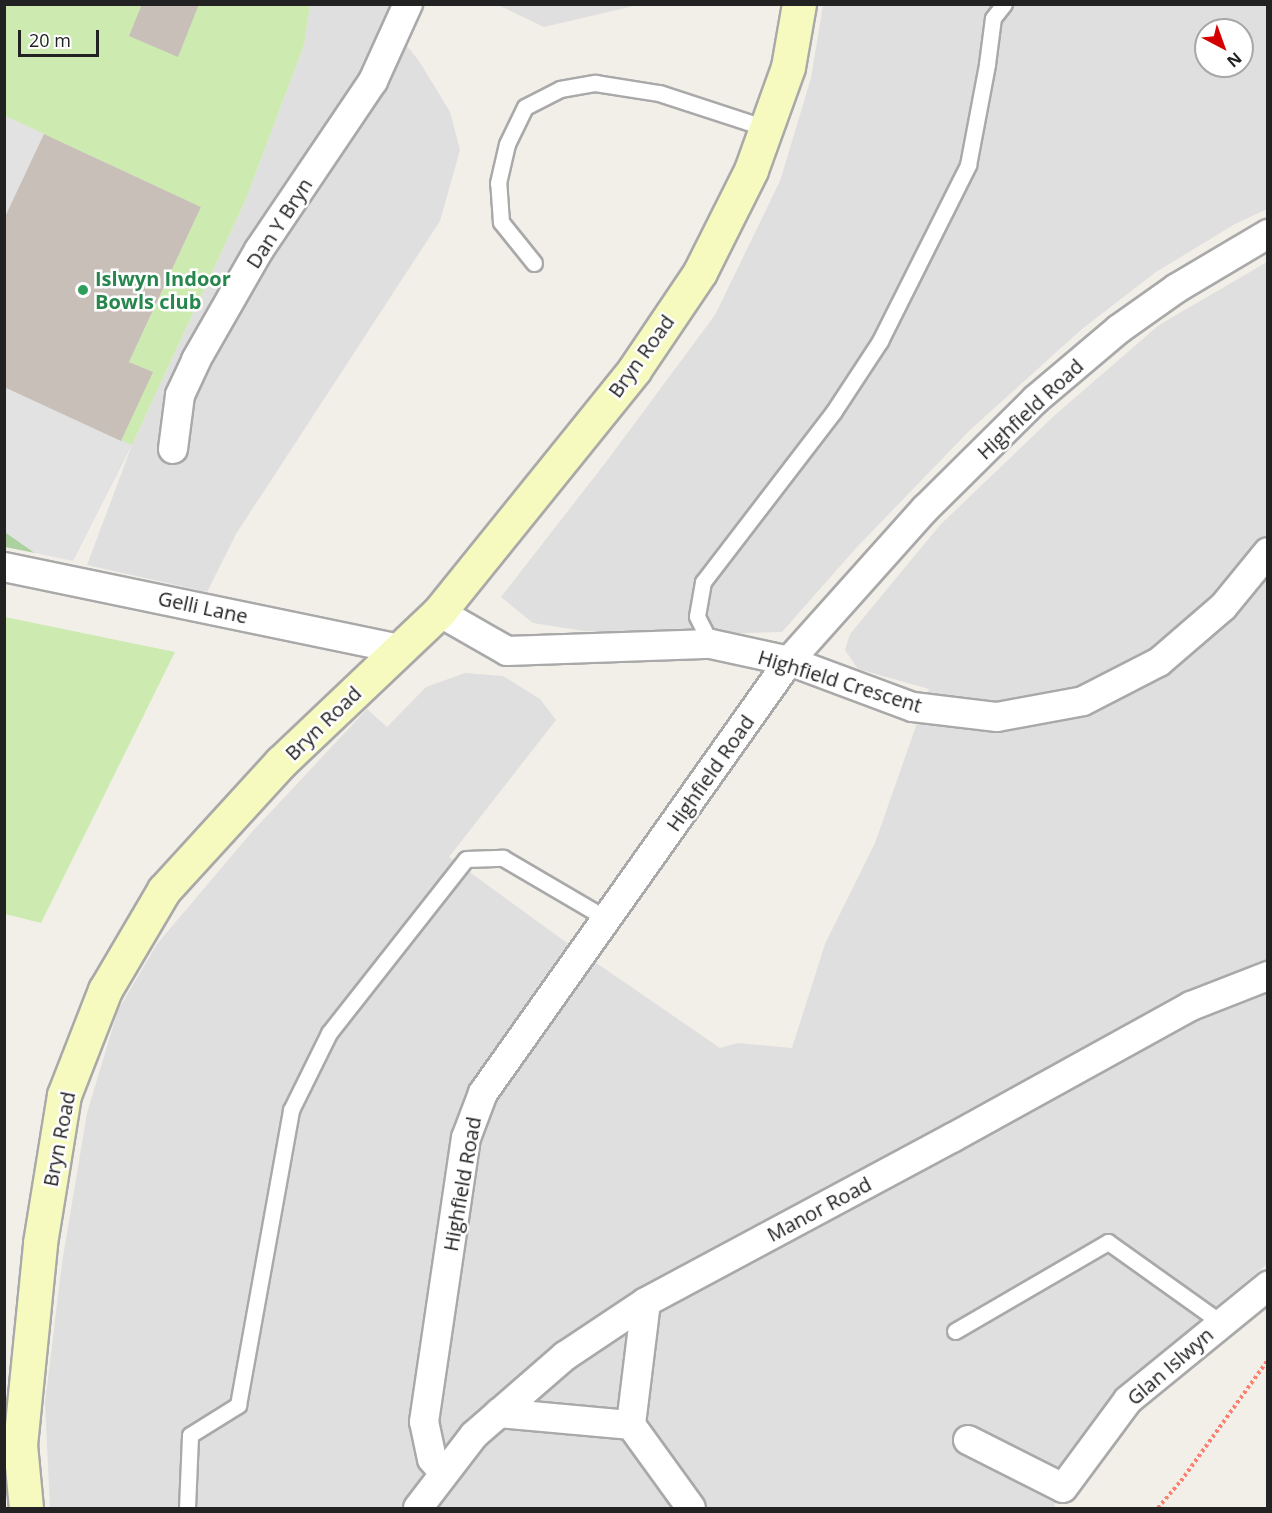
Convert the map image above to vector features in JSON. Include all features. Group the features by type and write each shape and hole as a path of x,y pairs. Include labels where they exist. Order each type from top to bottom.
{"street":[{"name":"Dan Y Bryn","path":"172,449 180,395 196,360 259,250 374,81 408,4"},
{"name":"Bryn Road","path":"26,1509 20,1445 40,1243 64,1095 105,990 164,890 281,762 439,612 634,370 700,272 752,170 788,67 799,4"},
{"name":"Highfield Road","path":"443,1472 432,1459 424,1422 466,1138 473,1114 483,1093 789,662 925,510 1035,400 1138,316 1177,288 1268,234"},
{"name":"Highfield Crescent","path":"439,612 507,651 711,644 789,662 913,706 997,717 1083,701 1159,662 1223,607 1268,552"},
{"name":"Gelli Lane","path":"4,567 400,649"},
{"name":"Manor Road","path":"418,1509 443,1472 474,1435 565,1356 646,1302 952,1138 1191,1006 1268,976"},
{"name":"Glan Islwyn","path":"968,1440 1063,1488 1128,1400 1220,1322 1268,1286"},
{"path":"646,1302 631,1425 691,1509"},
{"path":"499,1413 631,1425"}],"lane":[{"path":"711,644 697,616 703,582 834,411 880,341 968,165 993,18 1004,4"},
{"path":"534,263 501,222 498,183 507,144 525,106 560,89 595,83 659,93 766,128"},
{"path":"187,1509 190,1435 238,1405 291,1110 329,1033 466,859 503,858 607,919"},
{"path":"955,1331 1108,1242 1220,1322"}],"path":[{"path":"1158,1509 1181,1481 1268,1360"}],"shaded area":[{"path":"310,5 393,5 386,20 419,61 450,112 460,150 440,221 236,534 207,592 87,565 132,445 246,199 304,45"},
{"path":"498,5 638,5 544,27"},
{"path":"823,5 1267,5 1267,209 1235,224 1156,272 1082,329 970,430 857,547 782,632 675,635 584,631 533,623 501,597 606,462 715,315 780,181 811,78"},
{"path":"5,116 44,134 5,219"},
{"path":"1267,262 1267,1264 1123,1384 1066,1456 1054,1508 50,1508 45,1403 62,1263 87,1113 118,1010 157,944 251,833 367,709 387,727 426,687 465,673 503,676 540,699 556,720 449,857 563,940 720,1048 738,1043 792,1048 825,944 875,843 929,689 858,669 845,650 850,634 940,525 1055,415 1159,325"},
{"path":"5,387 132,445 73,561 35,553 5,532"}],"green space":[{"path":"5,5 310,5 304,45 246,199 132,445 121,441 152,372 129,362 201,207 5,116"},
{"path":"5,532 35,553 5,547"},
{"path":"5,617 175,652 41,923 5,914"}],"building":[{"path":"142,4 199,4 178,57 129,36"},
{"name":"Islwyn Indoor Bowls club","path":"44,134 201,207 129,362 153,372 121,441 4,387 4,219"}],"place":[{"name":"Islwyn Indoor Bowls club","path":"83,290"}]}
